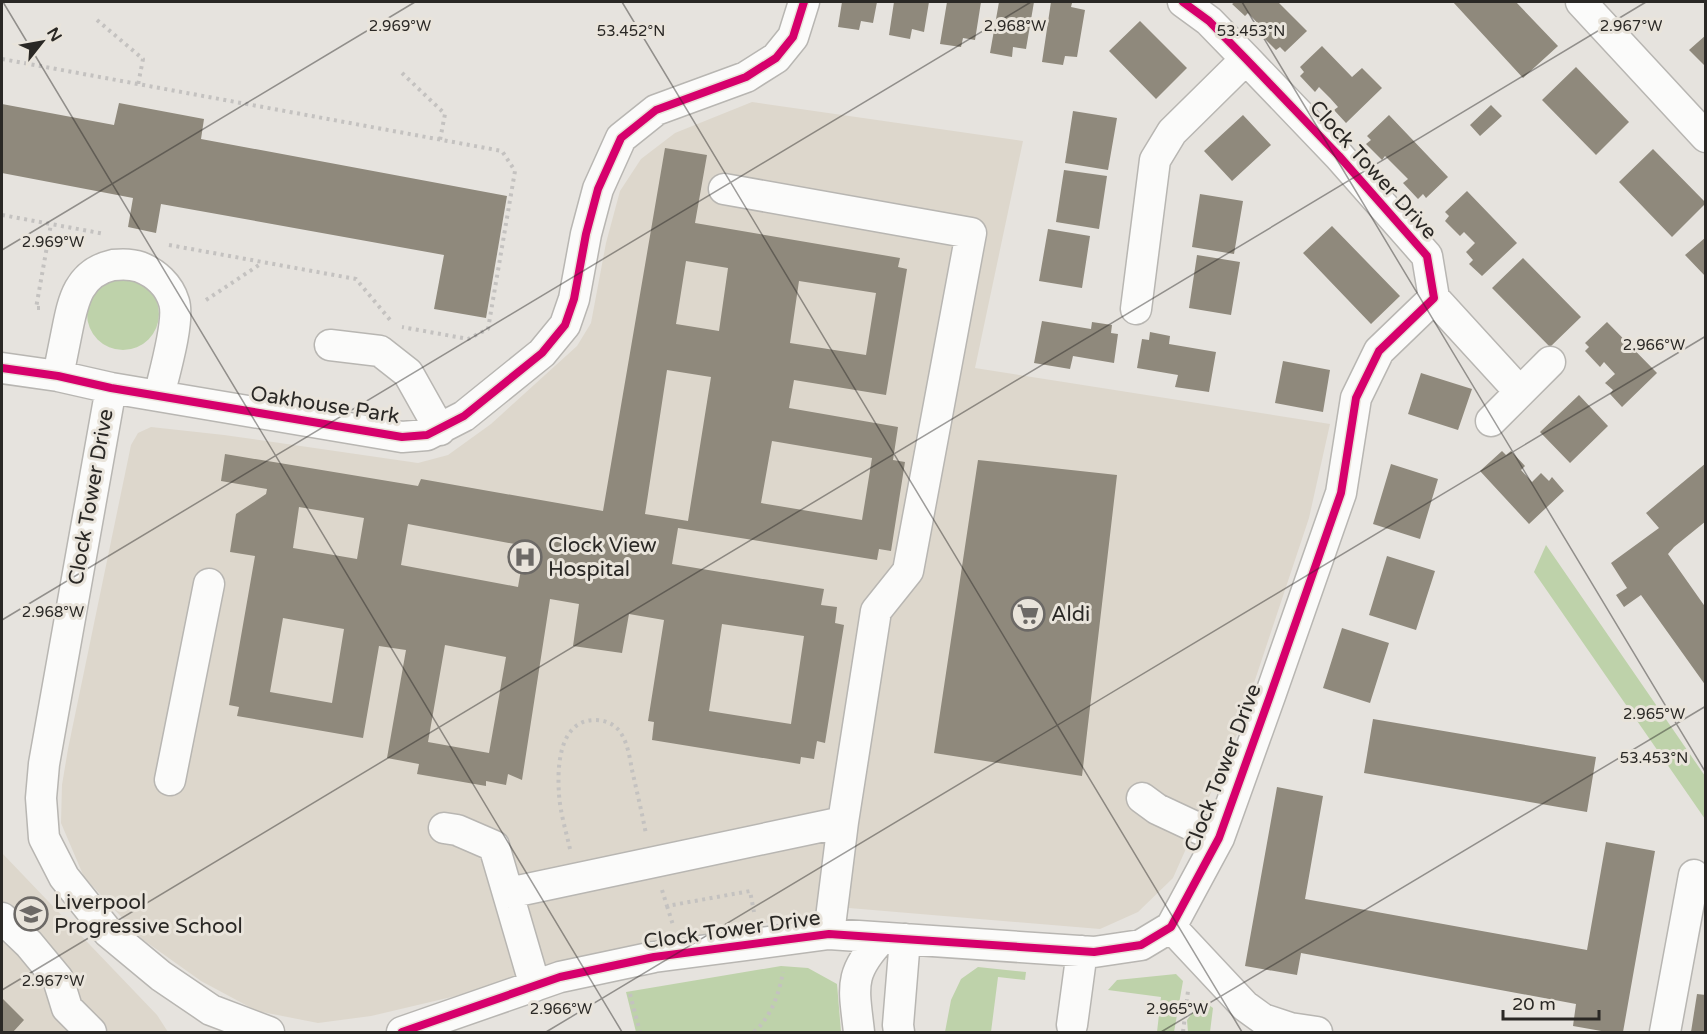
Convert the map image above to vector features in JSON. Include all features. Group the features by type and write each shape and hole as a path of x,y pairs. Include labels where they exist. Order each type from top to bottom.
{"street":[{"name":"Oakhouse Park","path":"2,368 402,437 427,435 440,430 464,416 542,353 565,325 574,299 586,234 598,189 621,138 656,110 746,77 776,58 793,37 804,2"},
{"name":"Clock Tower Drive","path":"402,1032 560,977 654,957 760,942 829,934 1094,952 1141,945 1172,927 1219,838 1341,492 1356,398 1379,351 1434,298 1427,256 1339,156 1246,59 1209,21 1183,2"},
{"path":"1581,2 1706,137"},
{"path":"1136,309 1155,160 1172,132 1246,59"},
{"path":"724,189 970,233 908,571 876,611 843,822 829,934"},
{"path":"58,376 72,304 79,288 90,276 104,267 120,264 137,266 153,273 166,286 174,302 176,320 159,396"},
{"path":"1434,298 1520,392"},
{"path":"330,345 380,351 408,373 440,430"},
{"path":"1491,421 1550,362"},
{"name":"Clock Tower Drive","path":"111,388 44,764 40,798 44,838 64,877 108,932 161,976 211,1010 269,1032"},
{"path":"170,780 209,584"},
{"path":"1142,798 1157,809 1219,838"},
{"path":"508,893 843,822"},
{"path":"444,828 457,830 494,846 535,986"},
{"path":"1665,1032 1694,875"},
{"path":"2,918 29,944 58,979 67,1008 91,1032"},
{"path":"1172,927 1245,1006 1263,1019 1290,1028 1317,1032"},
{"path":"859,1032 854,988 858,970 868,954 894,938 899,1032"},
{"path":"1072,1025 1082,951"}],"path":[{"path":"97,20 143,59 138,85"},
{"path":"2,60 502,151 515,171 488,329 468,339 395,326 356,279 169,245"},
{"path":"402,72 445,114 440,140"},
{"path":"2,215 110,235"},
{"path":"51,224 36,308 70,313"},
{"path":"176,320 263,263"},
{"path":"576,879 559,796 560,764 566,738 572,728 583,722 596,720 611,724 621,733 627,747 653,862 668,906 750,891 760,942"},
{"path":"754,1032 761,1027 779,995 790,939"},
{"path":"622,964 640,1032"}],"shaded area":[{"name":"Clock View Hospital","path":"752,102 1023,141 975,368 1330,424 1309,518 1237,734 1173,878 1138,912 1100,929 849,908 766,923 371,1016 318,1023 257,1011 201,981 142,939 84,877 61,823 62,785 68,749 131,445 138,433 151,427 224,435 418,463 448,455 491,424 577,346 591,323 606,243 620,191 641,159 675,133"},
{"name":"Liverpool Progressive School","path":"2,853 157,1015 168,1032 2,1032"}],"green space":[{"path":"123,278 143,284 153,294 159,314 153,334 143,344 123,350 103,344 93,334 87,314 93,294 103,284"},
{"path":"1546,545 1705,776 1705,819 1534,572"},
{"path":"781,966 808,968 837,984 841,1032 636,1032 626,992"},
{"path":"978,967 1026,972 1025,980 998,977 991,1032 945,1032 951,1000 961,979"},
{"path":"1176,974 1183,981 1174,1032 1157,1032 1161,997 1108,990 1117,980"},
{"path":"1202,1000 1213,1008 1210,1032 1188,1032 1187,1020"}],"building":[{"path":"842,2 877,2 873,23 861,21 859,30 838,27"},
{"path":"894,2 929,2 924,32 912,29 910,39 889,35"},
{"path":"947,2 981,2 975,40 963,38 961,47 940,44"},
{"path":"999,2 1034,2 1026,49 1013,47 1012,57 990,53"},
{"path":"1051,2 1072,3 1071,7 1085,10 1077,57 1065,56 1063,65 1042,62"},
{"path":"1235,2 1278,2 1307,31 1285,52 1280,47 1276,50 1263,37 1267,33 1248,13 1245,16 1232,4"},
{"path":"1453,2 1516,2 1558,46 1523,78"},
{"path":"1140,21 1187,68 1156,99 1109,51"},
{"path":"1706,35 1706,67 1689,50"},
{"path":"1322,46 1352,77 1362,68 1382,88 1346,123 1334,110 1338,107 1330,98 1319,87 1315,92 1300,76 1304,72 1300,67"},
{"path":"1576,67 1629,122 1596,155 1542,100"},
{"path":"119,103 204,119 201,139 507,196 486,318 434,309 444,255 161,204 156,233 128,227 133,198 2,173 2,104 114,125"},
{"path":"1491,105 1502,116 1480,136 1470,125"},
{"path":"1073,111 1117,118 1108,170 1065,163"},
{"path":"1243,115 1271,145 1232,181 1204,151"},
{"path":"1389,115 1448,177 1426,198 1423,194 1418,199 1403,183 1408,179 1385,156 1382,160 1366,144 1371,140 1367,136"},
{"path":"665,148 707,155 695,223 900,258 898,267 907,269 886,395 794,380 789,408 898,427 893,460 905,462 891,551 879,549 877,560 678,528 672,564 824,589 821,605 837,607 835,623 844,625 825,743 817,741 814,759 801,757 800,764 652,740 654,722 648,721 664,620 629,614 622,653 573,646 579,604 550,599 522,780 508,774 506,785 486,781 486,786 417,774 419,764 387,758 406,650 379,646 363,738 237,716 239,707 229,705 255,556 230,552 236,514 266,494 267,489 221,481 225,454 418,486 421,479 603,511","holes":["686,261 728,268 719,331 676,324","799,281 876,293 866,355 790,343","667,370 711,377 688,521 645,514","772,441 872,458 862,520 761,503","299,507 364,518 357,559 293,548","408,524 525,546 518,587 401,565","283,618 344,629 332,703 270,692","722,624 804,636 791,724 709,711","445,645 506,657 489,753 428,742"]},
{"path":"1653,149 1706,203 1672,237 1619,182"},
{"path":"1064,170 1107,176 1099,229 1056,222"},
{"path":"1467,191 1517,243 1482,276 1469,264 1473,260 1466,252 1475,243 1464,232 1460,236 1445,221 1449,216 1445,212"},
{"path":"1200,194 1243,201 1234,254 1192,247"},
{"path":"1332,226 1400,296 1371,324 1303,253"},
{"path":"1048,229 1090,236 1082,288 1039,281"},
{"path":"1706,237 1706,277 1685,255"},
{"path":"1197,255 1240,262 1231,315 1189,308"},
{"path":"1523,258 1581,317 1550,347 1492,288"},
{"path":"1042,321 1091,329 1092,322 1112,325 1111,333 1118,334 1114,363 1073,356 1070,369 1034,363"},
{"path":"1607,322 1657,373 1622,407 1610,394 1613,390 1605,383 1615,374 1604,362 1600,367 1585,351 1589,347 1585,343"},
{"path":"1150,332 1170,336 1169,344 1216,352 1209,392 1175,387 1178,375 1137,368 1142,339 1149,340"},
{"path":"1283,361 1330,370 1323,412 1275,403"},
{"path":"1421,373 1472,389 1458,430 1408,414"},
{"path":"1579,395 1608,426 1570,463 1540,432"},
{"path":"1502,451 1506,455 1511,451 1525,466 1521,470 1532,482 1541,473 1549,481 1552,477 1564,491 1529,524 1480,471"},
{"name":"Aldi","path":"978,460 1117,475 1082,776 934,753"},
{"path":"1706,463 1706,521 1668,554 1706,608 1706,686 1641,595 1624,607 1616,595 1627,588 1611,563 1659,528 1646,513"},
{"path":"1391,464 1438,479 1420,539 1373,524"},
{"path":"1387,556 1435,571 1416,630 1369,615"},
{"path":"1342,628 1389,643 1370,703 1323,688"},
{"path":"1373,719 1596,757 1587,812 1364,773"},
{"path":"1277,787 1323,796 1305,899 1587,950 1606,842 1655,851 1623,1032 1607,1032 1573,1026 1576,1004 1301,953 1297,975 1245,966"},
{"path":"1697,994 1706,995 1706,1032 1691,1032"},
{"path":"2,998 24,1020 13,1032 2,1032"}],"cycle path":[{"path":"2,368 402,437 427,435 464,416 542,353 565,325 574,299 586,234 598,189 621,138 656,110 746,77 776,58 793,37 804,2"},
{"path":"402,1032 560,977 654,957 829,934 1094,952 1141,945 1171,927 1219,838 1341,493 1356,398 1379,351 1434,298 1427,256 1339,156 1246,59 1209,21 1183,2"}],"place":[{"name":"Clock View Hospital","path":"525,557"},
{"name":"Aldi","path":"1028,614"},
{"name":"Liverpool Progressive School","path":"31,914"}]}
